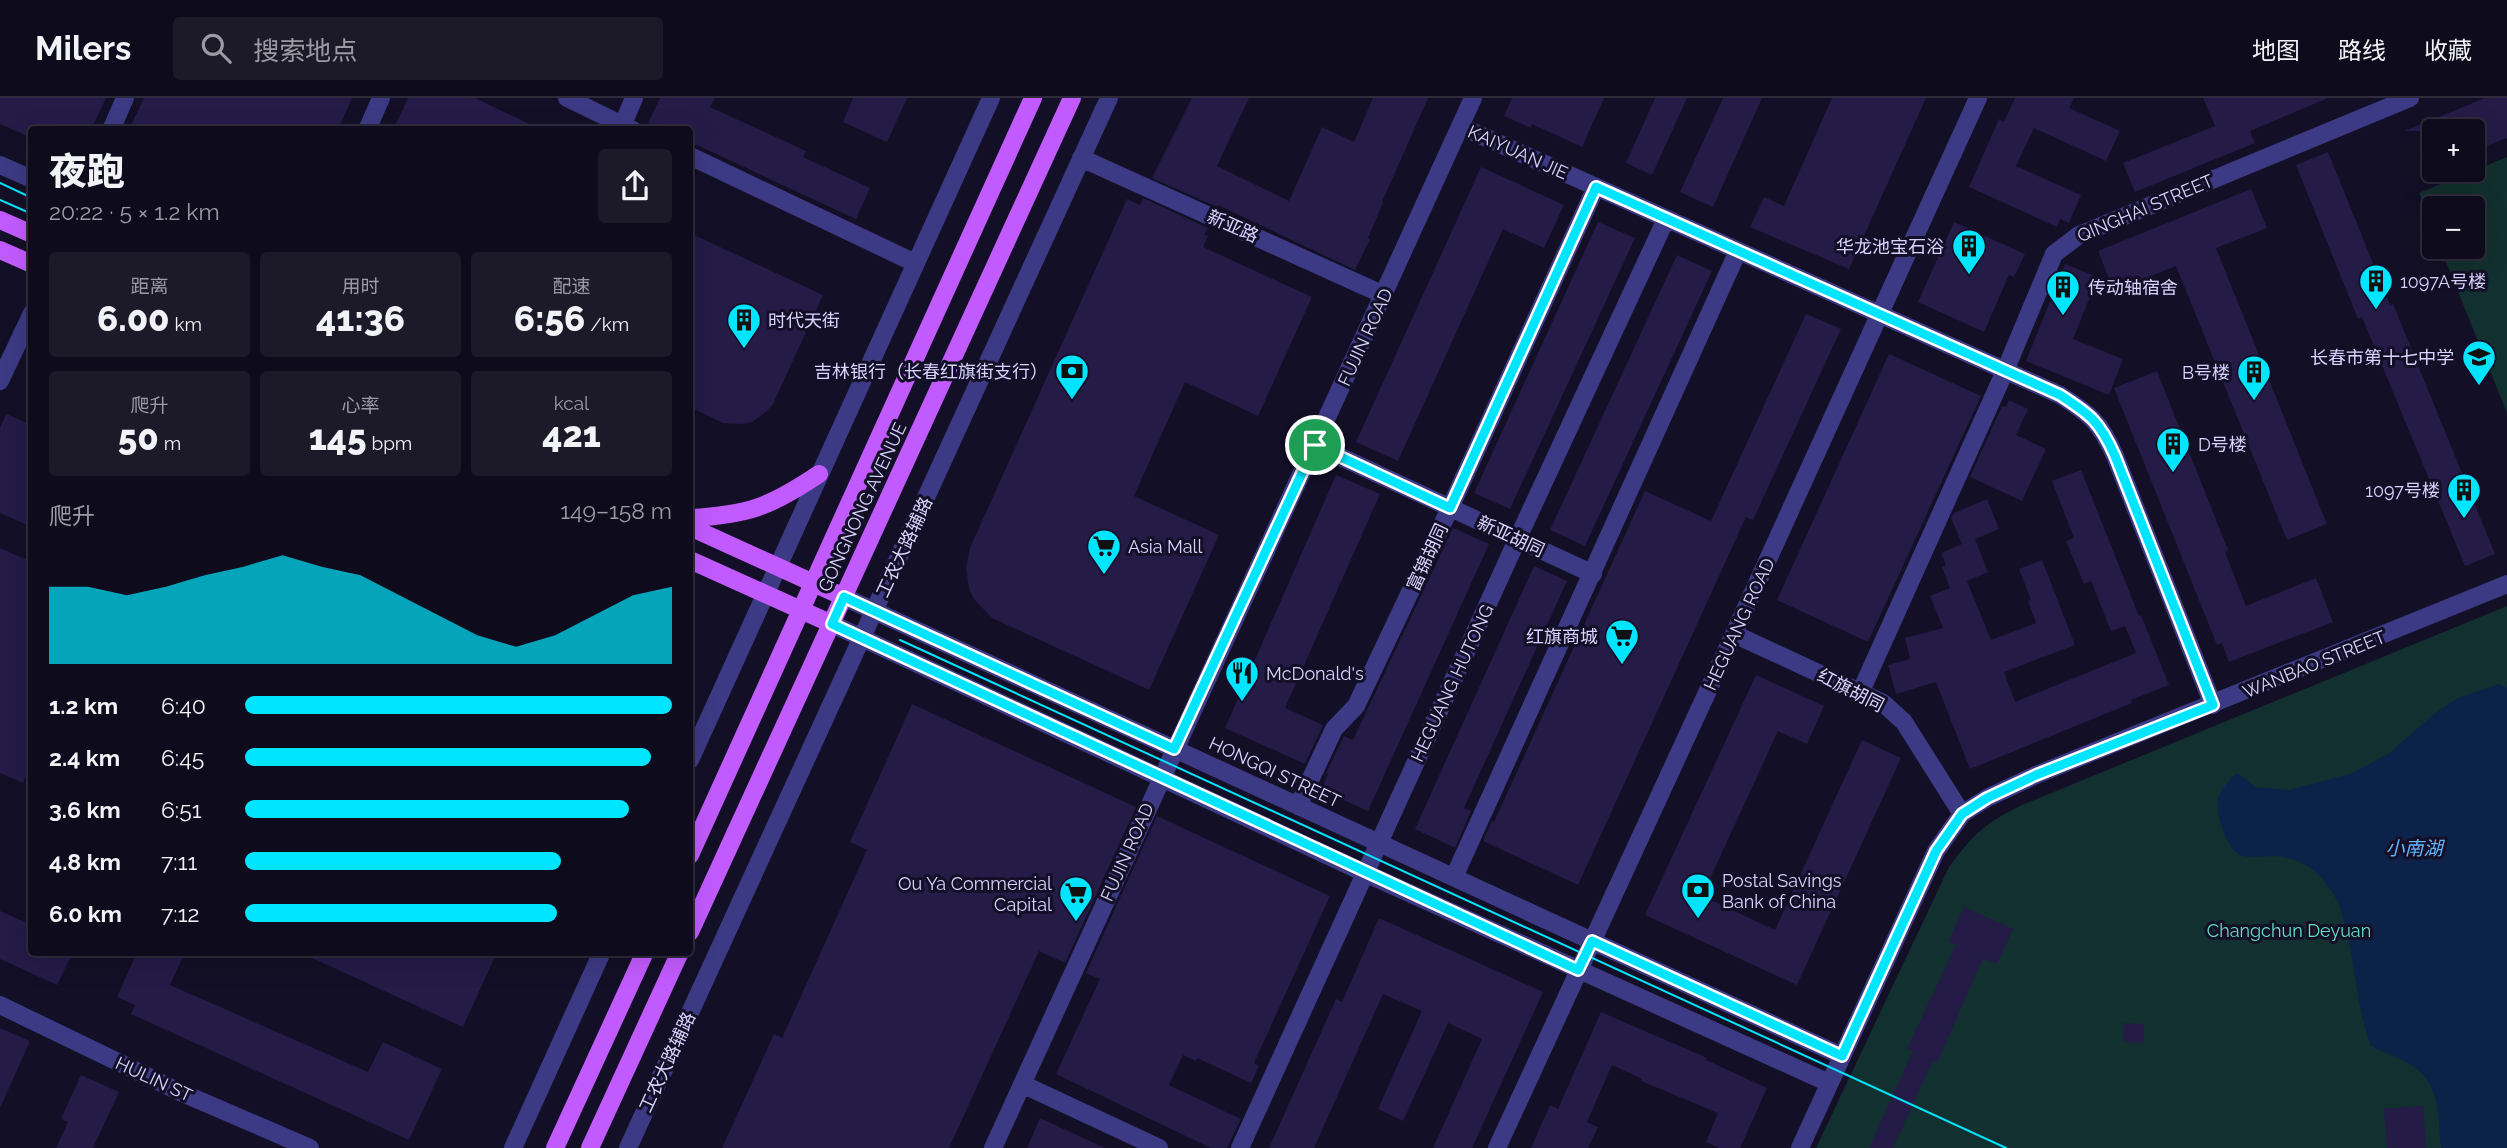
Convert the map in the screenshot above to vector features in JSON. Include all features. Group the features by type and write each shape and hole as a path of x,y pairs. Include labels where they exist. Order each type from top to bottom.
{"main road":[{"name":"GONGNONG AVENUE","path":"693,848 1033,98"},
{"name":"GONGNONG AVENUE","path":"693,925 1072,98"},
{"path":"0,220 28,232"},
{"path":"0,250 28,262"},
{"path":"693,518 730,516 763,507 791,493 819,474"},
{"name":"HONGQI STREET","path":"693,528 844,597"},
{"path":"693,561 832,624"},
{"path":"555,1148 643,956"},
{"path":"590,1148 679,956"}],"street":[{"path":"113,126 125,98"},
{"path":"369,126 381,98"},
{"path":"567,98 626,126"},
{"path":"628,126 635,98"},
{"path":"693,753 991,98"},
{"name":"工农大路辅路","path":"628,1148 1109,98"},
{"name":"FUJIN ROAD","path":"993,1148 1473,98"},
{"name":"HEGUANG ROAD","path":"1497,1148 1978,98"},
{"name":"QINGHAI STREET","path":"1861,691 2005,371 2054,254 2078,235 2410,98"},
{"name":"KAIYUAN JIE","path":"1460,126 2060,395 2090,414 2104,432 2213,705"},
{"path":"693,157 915,263"},
{"name":"新亚路","path":"1081,158 1384,295"},
{"path":"0,164 28,177"},
{"name":"富锦胡同","path":"1298,806 1334,729 1356,706 1450,508 1596,187"},
{"name":"HEGUANG HUTONG","path":"1240,1148 1666,219"},
{"path":"1454,877 1738,251"},
{"path":"0,381 28,322"},
{"name":"新亚胡同","path":"1315,445 1592,574"},
{"name":"WANBAO STREET","path":"1800,1148 1936,851 1962,814 1987,798 2036,775 2507,584"},
{"name":"HONGQI STREET","path":"844,597 1842,1056"},
{"path":"832,624 1365,873 1829,1083"},
{"name":"红旗胡同","path":"1734,634 1883,703 1904,722 1962,814"},
{"path":"513,1148 600,956"},
{"name":"HULIN ST","path":"0,1006 180,1092 310,1148"},
{"path":"1022,1084 1159,1148"}],"green space":[{"path":"2507,157 2507,413 2445,259 2485,259 2485,196 2422,196 2422,201 2419,193 2446,182 2485,182 2485,166"},
{"name":"Changchun Deyuan","path":"2507,606 2507,1148 1816,1148 1949,867 1981,830 2022,805"}],"water":[{"name":"小南湖","path":"2499,684 2507,688 2507,1148 2441,1148 2436,1102 2428,1081 2411,1065 2371,1046 2362,1016 2345,925 2332,891 2312,869 2295,860 2274,856 2250,857 2237,853 2222,828 2218,799 2223,788 2237,773 2256,787 2289,790 2350,774 2388,754 2434,714 2458,698"}],"building":[{"path":"0,98 106,98 93,126 28,126 28,136 0,124"},
{"path":"144,98 352,98 340,126 131,125"},
{"path":"408,98 475,98 534,126 395,126"},
{"path":"660,98 715,98 710,107 806,151 803,157 870,188 856,219 693,143 693,126 654,126 648,123"},
{"path":"853,98 907,98 887,142 843,122"},
{"path":"1192,98 1249,98 1217,166 1289,201 1322,127 1354,142 1373,98 1428,98 1355,270 1218,205 1217,207 1152,178"},
{"path":"1512,98 1604,98 1582,147 1532,124 1531,128 1504,116"},
{"path":"1655,98 1687,98 1652,175 1626,163"},
{"path":"1723,98 1762,98 1713,207 1680,192"},
{"path":"1832,98 1926,98 1849,269 1750,227 1764,197 1784,206"},
{"path":"2015,98 2074,98 2069,108 2120,131 2106,161 2034,128 2016,166 2081,195 2069,223 2060,219 2057,227 1969,187 1999,119 2004,122"},
{"path":"2203,98 2328,98 2250,131 2255,143 2135,192 2123,163 2215,126"},
{"path":"2485,98 2507,98 2507,138 2485,146 2485,119 2433,119"},
{"path":"2422,124 2422,131 2404,131"},
{"name":"1097A号楼","path":"2328,152 2495,554 2465,566 2362,317 2358,319 2296,165"},
{"path":"1481,167 1564,205 1544,248 1503,229 1398,461 1356,442"},
{"name":"B号楼","path":"2251,189 2267,228 2216,248 2327,524 2287,540 2176,266 2114,291 2098,251"},
{"path":"1143,198 1208,228 1203,247 1312,297 1258,416 1185,382 1134,496 1219,535 1149,690 992,618 974,599 966,568 970,548 1127,199 1140,205"},
{"path":"1598,222 1635,238 1510,509 1474,493"},
{"name":"华龙池宝石浴","path":"1954,222 2025,254 2014,277 2009,275 1984,332 1918,302"},
{"name":"时代天街","path":"693,234 823,295 773,404 752,422 723,423 693,408"},
{"path":"1677,255 1712,271 1585,546 1550,530"},
{"name":"传动轴宿舍","path":"2065,264 2098,277 2073,339 2123,359 2109,395 2026,361"},
{"name":"红旗商城","path":"1806,314 1841,329 1753,520 1746,517 1578,885 1483,841 1645,491 1711,521"},
{"path":"1889,354 1981,396 1868,642 1777,600"},
{"path":"2157,371 2228,550 2225,552 2246,606 2316,578 2333,622 2229,662 2222,643 2217,645 2114,388"},
{"path":"2009,400 2028,409 2016,435 2046,449 2022,501 1970,477 2002,406 2006,407"},
{"path":"6,414 28,423 28,525 0,513 0,428"},
{"path":"2081,470 2169,685 2131,700 2132,703 1970,769 1936,682 1896,694 1888,665 1910,659 1905,638 1943,628 1930,596 1950,588 1942,567 1946,565 1941,553 1962,544 1951,518 1954,513 1987,499 1999,529 1975,539 1988,572 1967,581 1991,640 2036,623 2028,601 2031,600 2019,569 2042,560 2075,645 2004,672 2015,702 2136,653 2125,626 2111,631 2091,581 2084,584 2066,541 2074,538 2052,481"},
{"path":"1336,475 1380,494 1285,708 1323,725 1305,764 1225,728"},
{"path":"1453,528 1489,544 1368,811 1321,790 1328,774 1326,773 1344,736 1353,740"},
{"path":"0,548 28,560 28,772 23,783 0,773"},
{"path":"1534,566 1567,581 1464,808 1471,811 1455,848 1415,829"},
{"path":"1756,675 1824,706 1807,744 1778,731 1702,896 1775,930 1862,740 1901,758 1797,985 1645,915"},
{"name":"Ou Ya Commercial Capital","path":"912,704 1136,807 1065,963 1039,951 949,1148 722,1148 774,1034 782,1038 867,850 850,842"},
{"path":"1157,816 1330,896 1254,1063 1259,1066 1251,1083 1197,1058 1196,1061 1183,1055 1169,1085 1241,1119 1227,1148 1211,1148 1056,1074 1100,979 1086,973"},
{"path":"1964,907 2013,929 1997,964 1983,958 1937,1063 1933,1060 1893,1148 1869,1148 1913,1051 1907,1049 1956,945 1948,942"},
{"path":"0,911 28,923 28,956 71,956 57,985 0,959"},
{"path":"1379,918 1543,992 1472,1148 1433,1148 1482,1039 1448,1023 1403,1121 1378,1109 1422,1011 1383,994 1314,1148 1269,1148 1336,999 1342,1002"},
{"path":"135,956 183,956 170,985 368,1072 383,1042 442,1069 409,1140 131,1014 135,1005 117,997"},
{"path":"308,956 495,956 463,1027"},
{"path":"1601,1012 1707,1058 1706,1060 1767,1088 1740,1148 1719,1148 1706,1142 1718,1113 1641,1081 1642,1079 1612,1065 1587,1122 1598,1127 1588,1148 1531,1148 1550,1105 1558,1109"},
{"path":"2124,1023 2144,1024 2143,1043 2123,1041"},
{"path":"0,1028 30,1041 0,1108"},
{"path":"81,1075 119,1092 93,1148 56,1148 68,1122 61,1119"},
{"path":"2423,1106 2426,1148 2387,1148 2384,1109"},
{"path":"1040,1118 1105,1148 1027,1148"}],"tram line":[{"path":"0,183 28,196"},
{"path":"0,200 28,212"},
{"path":"900,640 2006,1148"}],"place":[{"name":"华龙池宝石浴","path":"1969,276"},
{"name":"1097A号楼","path":"2376,311"},
{"name":"传动轴宿舍","path":"2063,317"},
{"name":"时代天街","path":"744,350"},
{"name":"长春市第十七中学","path":"2479,387"},
{"name":"吉林银行（长春红旗街支行）","path":"1072,401"},
{"name":"B号楼","path":"2254,402"},
{"name":"D号楼","path":"2173,474"},
{"name":"1097号楼","path":"2464,520"},
{"name":"Asia Mall","path":"1104,576"},
{"name":"红旗商城","path":"1622,666"},
{"name":"McDonald's","path":"1242,703"},
{"name":"Postal Savings Bank of China","path":"1698,920"},
{"name":"Ou Ya Commercial Capital","path":"1076,923"}],"route":[{"path":"1596,187 2060,395 2090,414 2104,432 2115,456 2213,705 2036,775 1987,798 1962,814 1936,851 1842,1056 1592,941 1578,970 832,624 844,597 1174,749 1315,445 1450,508 1596,187"}]}
